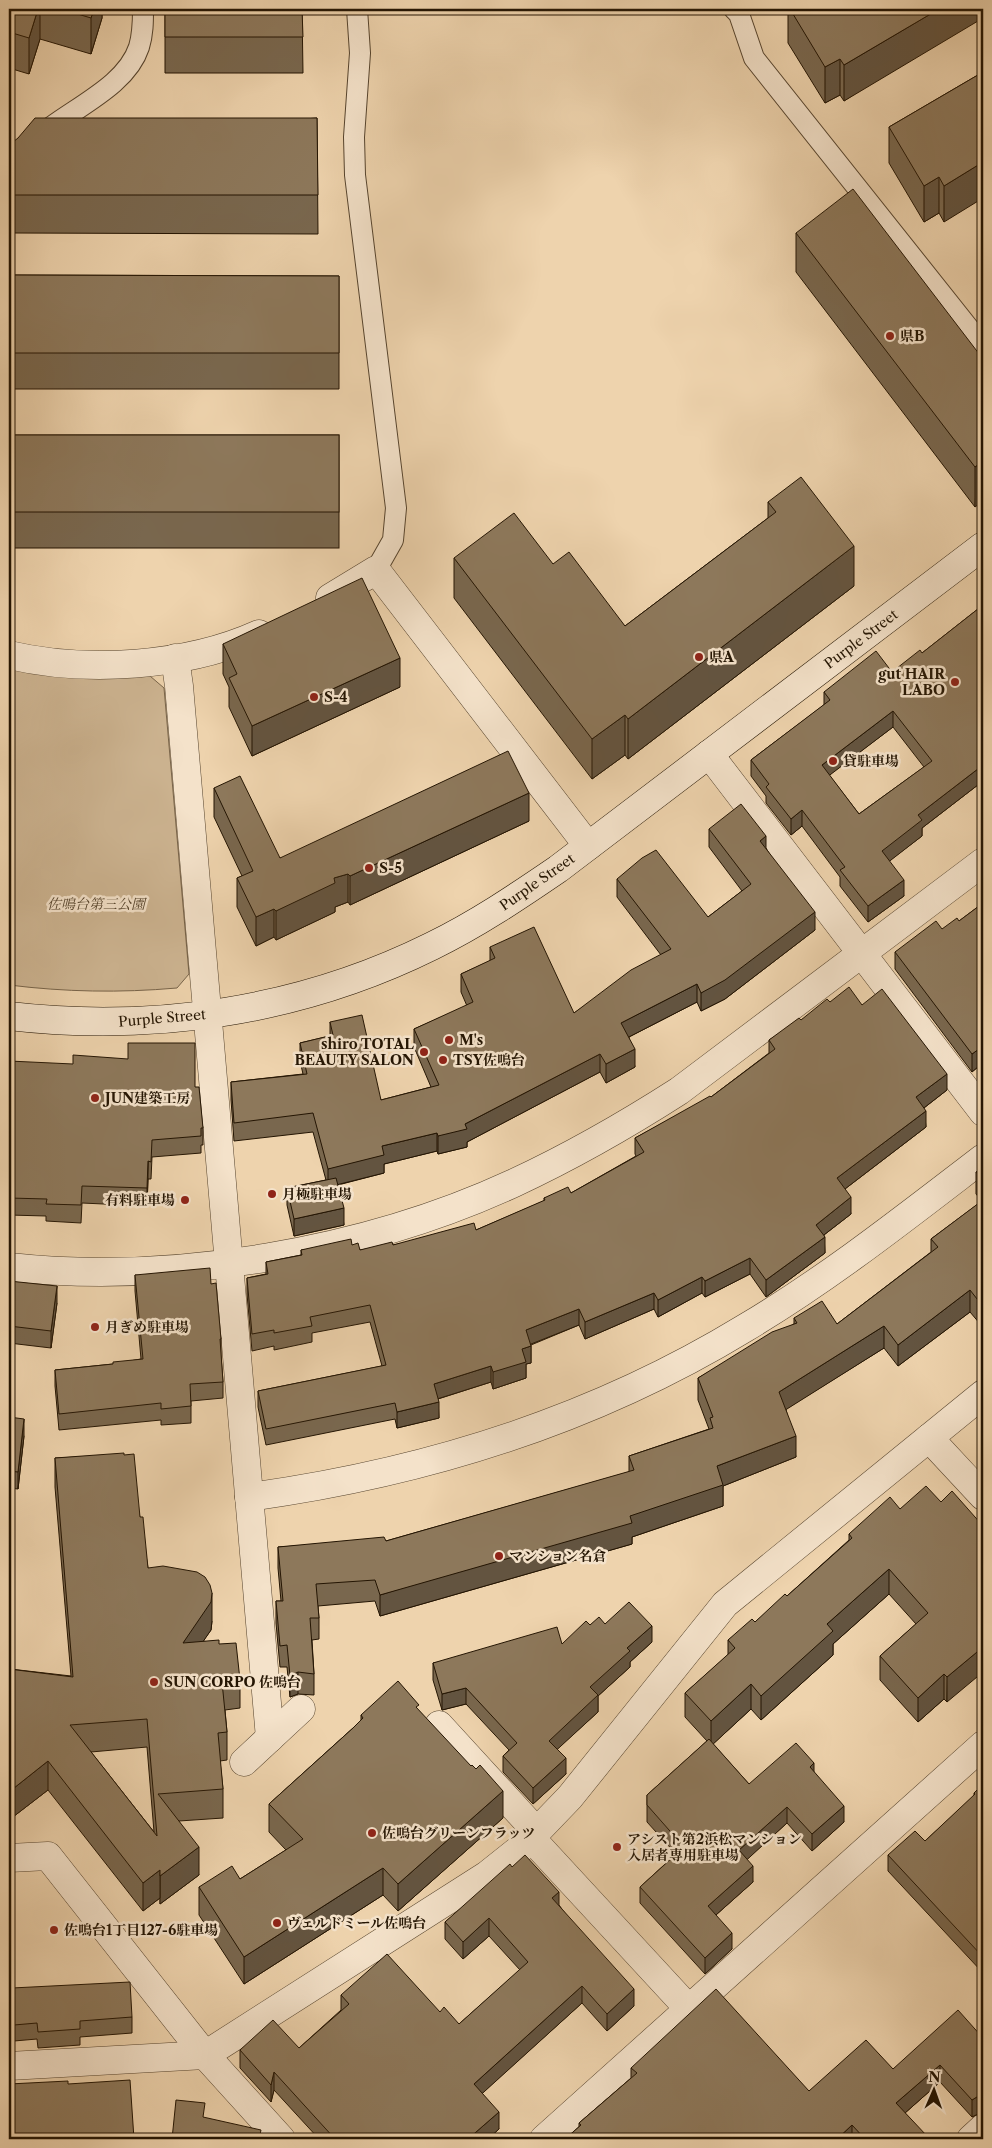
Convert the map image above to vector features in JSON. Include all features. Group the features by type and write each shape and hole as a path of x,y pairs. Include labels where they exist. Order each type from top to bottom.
{"street":[{"name":"Purple Street","path":"9,1016 73,1022 147,1022 208,1015 293,998 328,988 398,962 432,946 496,911 588,846 983,546"},
{"path":"308,611 376,570 588,846"},
{"path":"9,655 26,659 82,665 139,663 195,654 249,639 284,623"},
{"path":"175,658 180,686 270,1738"},
{"path":"709,754 983,1112"},
{"path":"9,1267 79,1271 143,1270 269,1257 332,1244 394,1227 454,1207 513,1184 570,1156 626,1125 679,1091 983,862"},
{"path":"249,1497 309,1489 460,1454 534,1429 606,1400 676,1367 744,1329 810,1288 983,1158"},
{"path":"9,2066 205,2055 487,1875 534,1835 570,1797 724,1604 983,1394"},
{"path":"929,1438 983,1496"},
{"path":"244,1762 300,1708"},
{"path":"439,1725 689,2009"},
{"path":"544,2139 983,1745"},
{"path":"9,1858 48,1856 205,2055 281,2139"},
{"path":"971,2139 983,2128"}],"lane":[{"path":"9,170 23,149 37,136 114,82 129,67 144,28 143,9"},
{"path":"357,9 360,53 354,137 354,175 396,508 393,540 376,570"},
{"path":"734,9 739,14 754,58 983,346"}],"green space":[{"name":"佐鳴台第三公園","path":"9,668 61,676 150,676 164,688 189,974 177,988 93,991 9,985"}],"building":[{"path":"9,9 38,9 29,38 9,32"},
{"path":"61,9 94,9 91,18"},
{"path":"165,9 302,9 303,37 165,37"},
{"path":"790,9 939,9 844,65 840,59 825,67"},
{"path":"983,72 983,162 944,186 939,177 924,186 889,127"},
{"path":"35,118 317,118 318,195 14,195 14,177 9,176 9,142 13,142 18,138"},
{"name":"県B","path":"853,189 983,359 983,461 975,467 796,233"},
{"path":"9,275 339,276 339,353 9,353"},
{"path":"9,435 339,435 339,512 9,512"},
{"path":"801,477 854,546 628,719 625,715 592,739 454,558 514,513 553,564 569,552 625,626 776,512 768,502"},
{"path":"362,578 400,658 252,726 229,678 237,674 223,644"},
{"path":"983,605 983,765 918,815 922,820 882,851 904,880 868,906 840,870 845,867 802,810 791,819 766,787 769,784 751,760 830,700 824,692 876,651 892,672 920,650 922,653","holes":["893,711 932,761 859,814 822,765"]},
{"path":"508,751 529,793 350,876 348,874 334,878 335,883 276,911 274,909 256,917 237,878 253,871 214,788 240,776 280,858"},
{"path":"741,804 766,836 760,841 815,912 725,980 701,993 697,984 621,1023 635,1049 606,1064 600,1054 465,1124 467,1129 438,1136 437,1133 382,1146 384,1155 328,1169 313,1113 234,1123 231,1082 307,1074 300,1043 333,1035 330,1022 362,1015 381,1100 439,1085 414,1029 473,1002 461,974 495,958 490,947 534,927 574,1013 631,970 671,949 617,879 642,858 656,850 708,917 751,884 709,829"},
{"path":"983,903 983,1054 979,1049 972,1054 895,952 936,921 942,929 957,918 959,921"},
{"path":"849,987 862,1005 882,989 947,1074 916,1097 926,1111 837,1178 851,1197 816,1225 825,1237 766,1280 750,1258 705,1281 702,1277 658,1300 654,1293 585,1322 579,1309 526,1330 531,1346 522,1349 526,1362 493,1372 491,1366 434,1384 439,1402 397,1412 395,1403 266,1429 258,1391 386,1365 370,1305 310,1317 312,1326 274,1333 274,1330 252,1334 247,1278 268,1274 266,1262 302,1255 301,1250 351,1239 352,1245 358,1243 360,1250 392,1242 393,1245 474,1223 476,1230 545,1200 544,1198 568,1187 571,1193 644,1152 635,1138 711,1097 775,1049 769,1040 799,1018 801,1020 827,999 830,1002"},
{"path":"128,1043 195,1043 195,1087 199,1087 203,1128 201,1128 201,1136 152,1140 151,1162 148,1161 147,1188 82,1186 81,1205 46,1204 47,1199 9,1198 9,1061 73,1064 73,1055 128,1059"},
{"path":"983,1167 983,1181 976,1172"},
{"path":"336,1178 344,1208 294,1219 287,1188"},
{"path":"983,1200 983,1302 981,1304 970,1290 898,1345 884,1326 779,1392 796,1436 717,1466 723,1485 630,1516 632,1523 380,1595 375,1580 316,1584 319,1618 310,1618 314,1674 298,1672 290,1676 287,1645 280,1646 276,1601 283,1601 278,1547 384,1537 386,1541 634,1470 629,1456 713,1428 710,1418 713,1417 698,1378 772,1332 797,1323 794,1318 822,1301 837,1324 938,1247 931,1239"},
{"path":"210,1268 211,1284 216,1283 223,1382 190,1384 191,1406 161,1409 161,1403 59,1414 55,1370 143,1359 135,1275"},
{"path":"9,1281 57,1286 51,1331 9,1326"},
{"path":"9,1417 24,1419 18,1472 9,1471"},
{"path":"124,1453 124,1455 134,1454 140,1517 143,1517 148,1568 163,1566 197,1572 205,1577 210,1585 212,1593 211,1602 183,1643 219,1640 219,1644 236,1643 240,1680 222,1682 227,1732 218,1733 223,1789 158,1794 199,1847 160,1876 160,1870 143,1883 48,1761 9,1792 9,1669 73,1677 55,1458","holes":["147,1719 157,1836 70,1725"]},
{"path":"926,1486 941,1502 952,1491 983,1526 983,1647 947,1677 944,1674 918,1698 880,1656 928,1613 889,1569 827,1624 833,1631 761,1696 751,1684 711,1721 685,1693 735,1648 728,1640 752,1619 755,1622 785,1594 787,1596 852,1538 849,1534 890,1497 900,1509"},
{"path":"629,1602 652,1626 627,1648 630,1651 590,1687 598,1695 549,1741 566,1758 533,1788 503,1756 517,1743 466,1688 442,1694 433,1663 557,1627 562,1644 586,1621 590,1625 599,1617 605,1624"},
{"path":"9,1611 14,1612 9,1654"},
{"path":"398,1681 419,1705 416,1707 471,1766 476,1769 480,1765 503,1791 398,1884 383,1868 244,1957 199,1887 232,1866 240,1879 303,1839 269,1804 353,1728 363,1718 361,1715"},
{"path":"709,1739 749,1784 796,1743 814,1763 810,1767 844,1806 812,1834 787,1807 739,1850 753,1866 708,1906 732,1933 705,1958 640,1887 684,1847 647,1805 647,1795"},
{"path":"983,1754 983,1765 978,1759"},
{"path":"983,1784 983,1957 888,1855 915,1831 925,1841 975,1794"},
{"path":"525,1855 559,1892 552,1898 634,1989 607,2014 582,1986 474,2084 499,2112 468,2139 335,2139 274,2072 271,2085 240,2050 273,2020 299,2048 349,2004 341,1995 387,1954 440,2012 444,2007 459,2024 528,1962 489,1918 463,1942 445,1922 510,1864 512,1867"},
{"path":"130,1982 132,2017 80,2021 80,2029 38,2032 37,2023 14,2025 12,1988"},
{"path":"716,1989 809,2091 866,2040 893,2069 958,2010 983,2038 983,2095 972,2100 940,2065 896,2103 927,2136 924,2139 865,2139 852,2125 837,2139 565,2139 581,2125 579,2123 637,2073 631,2068"},
{"path":"130,2080 134,2139 9,2139 9,2084 68,2081 68,2084"},
{"path":"176,2100 205,2103 203,2117 261,2130 259,2139 172,2139"}],"place":[{"name":"県B","path":"890,336"},
{"name":"県A","path":"699,657"},
{"name":"gut HAIR LABO","path":"955,682"},
{"name":"S-4","path":"314,697"},
{"name":"貸駐車場","path":"833,761"},
{"name":"S-5","path":"369,868"},
{"name":"M's","path":"449,1040"},
{"name":"shiro TOTAL BEAUTY SALON","path":"424,1052"},
{"name":"TSY佐鳴台","path":"443,1060"},
{"name":"JUN建築工房","path":"95,1098"},
{"name":"月極駐車場","path":"272,1194"},
{"name":"有料駐車場","path":"185,1200"},
{"name":"月ぎめ駐車場","path":"95,1327"},
{"name":"マンション名倉","path":"499,1556"},
{"name":"SUN CORPO 佐鳴台","path":"154,1682"},
{"name":"佐鳴台グリーンフラッツ","path":"372,1833"},
{"name":"アシスト第2浜松マンション 入居者専用駐車場","path":"617,1847"},
{"name":"ヴェルドミール佐鳴台","path":"277,1923"},
{"name":"佐鳴台1丁目127-6駐車場","path":"54,1930"}]}
